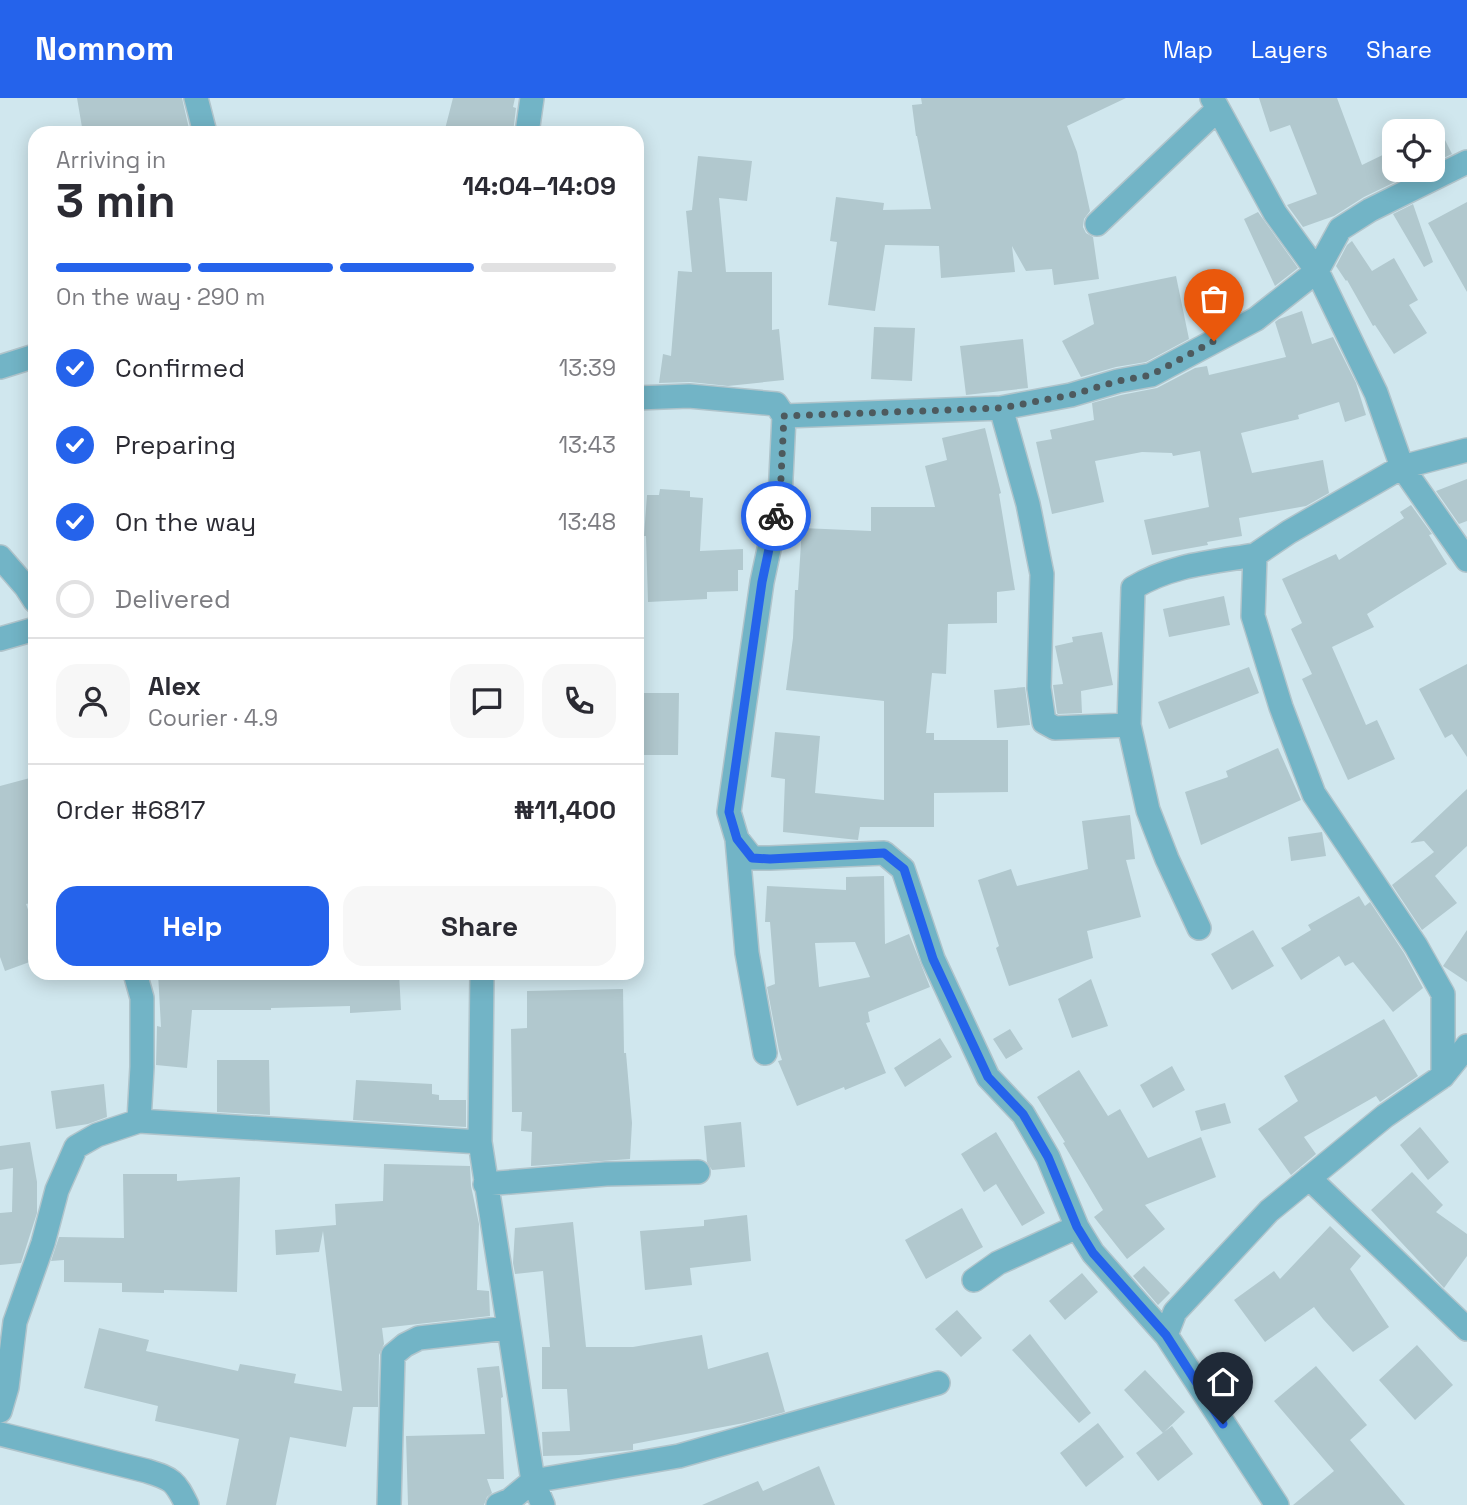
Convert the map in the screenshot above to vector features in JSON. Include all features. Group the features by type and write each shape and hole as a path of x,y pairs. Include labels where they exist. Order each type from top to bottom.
{"street":[{"path":"196,98 203,126"},
{"path":"528,126 532,98"},
{"path":"1097,224 1215,104 1275,213 1317,271 1376,393 1402,467 1467,560"},
{"path":"784,416 1001,408 1071,395 1118,381 1151,375 1256,319 1317,271 1340,229 1370,210 1467,162"},
{"path":"0,367 28,358"},
{"path":"644,398 689,396 776,404 784,416 780,498 762,582 729,812 737,839 747,953 765,1053"},
{"path":"1001,408 1028,504 1042,574 1039,688 1044,722 1055,728 1129,725"},
{"path":"1199,928 1148,810 1129,725 1133,588 1149,578 1171,570 1255,555 1289,532 1402,467 1467,450"},
{"path":"1255,555 1253,616 1281,707 1314,794 1416,946 1443,994 1443,1076"},
{"path":"0,557 28,590"},
{"path":"0,639 28,631"},
{"path":"737,839 752,858 884,853 904,869 933,959 988,1077 1023,1114 1048,1157 1077,1227 1093,1253 1166,1335 1277,1505"},
{"path":"137,980 142,998 139,1121"},
{"path":"482,980 480,1142 533,1481 543,1505"},
{"path":"1166,1335 1175,1312 1269,1211 1385,1116 1443,1076 1467,1046"},
{"path":"0,1411 7,1387 15,1322 43,1243 57,1190 76,1147 97,1135 139,1121 480,1142"},
{"path":"485,1184 607,1174 698,1172"},
{"path":"1308,1178 1467,1329"},
{"path":"974,1280 998,1263 1077,1227"},
{"path":"389,1505 393,1355 419,1338 508,1328"},
{"path":"499,1505 510,1500 533,1481 679,1456 939,1383"},
{"path":"0,1434 169,1478 187,1505"}],"building":[{"path":"77,98 182,98 188,126 82,126"},
{"path":"453,98 515,98 514,126 446,126"},
{"path":"921,98 1126,98 1067,126 1077,152 1090,211 1084,219 1083,227 1086,233 1093,237 1099,279 1054,285 1052,269 1026,271 1012,246 1015,272 941,278 939,246 885,245 875,311 828,305 837,242 830,241 836,197 884,203 883,210 931,209 912,105 922,104"},
{"path":"1259,98 1337,98 1362,165 1382,155 1382,182 1395,182 1334,216 1303,227 1287,205 1317,194 1290,125 1270,132"},
{"path":"1445,140 1452,154 1445,157"},
{"path":"698,156 752,161 747,201 719,198 726,272 772,272 772,330 779,329 784,380 728,386 690,382 659,383 663,354 671,356 678,271 692,272 686,211 692,210"},
{"path":"1467,202 1467,292 1428,223"},
{"path":"1413,204 1433,262 1424,267 1393,214"},
{"path":"1258,212 1298,268 1275,286 1244,219"},
{"path":"1352,241 1372,271 1394,258 1418,300 1409,305 1427,333 1394,354 1375,325 1373,326 1336,266"},
{"path":"1176,276 1189,339 1146,362 1081,377 1062,341 1094,324 1088,294"},
{"path":"1302,311 1312,344 1333,337 1356,383 1366,415 1345,422 1339,402 1298,415 1299,419 1241,433 1252,473 1323,460 1329,493 1306,506 1239,518 1242,536 1152,555 1144,520 1209,507 1200,451 1173,456 1172,453 1142,452 1095,461 1104,502 1052,514 1036,442 1052,439 1050,430 1094,420 1092,403 1157,388 1195,368 1207,366 1209,375 1286,357 1275,322"},
{"path":"874,327 915,328 912,381 871,379"},
{"path":"1023,339 1028,388 966,395 960,346"},
{"path":"985,428 1001,493 999,494 1015,590 997,592 997,623 948,624 946,674 932,673 926,733 934,733 934,740 1008,740 1008,792 934,793 934,827 860,827 858,840 783,832 785,779 771,777 775,732 820,736 815,793 884,800 884,701 786,690 793,638 795,590 798,590 802,528 871,531 871,507 935,507 925,466 947,460 942,438"},
{"path":"1467,479 1467,521 1459,524 1436,491"},
{"path":"660,489 690,491 690,497 703,498 700,551 743,549 743,570 738,570 738,591 707,592 707,599 648,602 644,536 647,495 659,495"},
{"path":"1411,505 1432,534 1429,535 1447,564 1367,614 1374,627 1332,647 1366,725 1377,720 1395,759 1348,780 1302,679 1312,674 1291,629 1302,623 1282,579 1336,554 1339,560 1404,518 1400,512"},
{"path":"1224,596 1230,625 1169,637 1163,609"},
{"path":"1102,632 1113,685 1081,691 1082,713 1058,714 1053,685 1063,684 1055,646 1073,642 1072,637"},
{"path":"1467,664 1467,757 1452,734 1445,738 1419,689"},
{"path":"1249,667 1259,693 1169,729 1158,702"},
{"path":"1025,687 1030,725 997,728 994,690"},
{"path":"644,693 679,693 678,755 644,755"},
{"path":"1278,748 1301,800 1201,845 1185,792 1228,777 1226,771"},
{"path":"28,779 28,963 5,971 0,957 0,786"},
{"path":"1467,789 1467,846 1435,876 1457,903 1422,930 1392,885 1434,852 1424,841 1410,843"},
{"path":"1130,815 1135,859 1126,860 1141,917 1087,931 1093,958 1009,986 978,880 1011,869 1017,886 1088,869 1082,821"},
{"path":"1322,832 1326,856 1291,861 1288,837"},
{"path":"884,876 885,944 909,934 930,987 868,1012 870,1022 866,1023 886,1073 797,1106 778,1061 782,1060 767,987 775,984 770,922 765,922 767,886 846,890 846,877","holes":["855,942 870,977 819,987 815,943"]},
{"path":"1359,896 1365,906 1370,902 1404,953 1423,988 1393,1012 1353,962 1345,966 1339,956 1301,980 1281,948 1311,930 1308,925"},
{"path":"1253,930 1274,966 1232,990 1211,954"},
{"path":"1467,930 1467,982 1443,966"},
{"path":"1091,979 1108,1026 1072,1038 1058,999"},
{"path":"158,980 399,980 401,1010 350,1013 350,1006 192,1010 187,1068 156,1065 157,1026 161,1027"},
{"path":"623,989 624,1053 632,1123 630,1159 531,1166 532,1132 521,1131 522,1112 512,1112 511,1029 527,1028 527,991"},
{"path":"1384,1019 1418,1076 1380,1102 1376,1096 1304,1137 1316,1154 1291,1175 1258,1129 1298,1101 1284,1076"},
{"path":"1010,1029 1023,1049 1006,1059 993,1039"},
{"path":"940,1038 952,1057 905,1087 894,1068"},
{"path":"217,1060 269,1060 270,1115 217,1112"},
{"path":"1172,1066 1185,1090 1153,1108 1140,1085"},
{"path":"1079,1070 1108,1116 1120,1109 1148,1158 1201,1137 1216,1177 1145,1205 1165,1229 1127,1259 1094,1217 1103,1210 1037,1097"},
{"path":"356,1080 432,1084 432,1094 439,1095 439,1100 466,1100 466,1127 353,1120"},
{"path":"104,1084 107,1117 88,1124 56,1129 51,1091"},
{"path":"1225,1103 1231,1123 1201,1131 1195,1111"},
{"path":"741,1122 745,1167 712,1170 707,1162 704,1126"},
{"path":"1420,1127 1449,1162 1428,1180 1400,1145"},
{"path":"996,1132 1045,1213 1022,1226 996,1184 984,1192 961,1154"},
{"path":"30,1142 37,1182 37,1213 21,1263 0,1265 0,1213 12,1212 13,1168 0,1170 0,1146"},
{"path":"384,1164 470,1166 479,1224 477,1290 489,1291 490,1316 382,1328 384,1344 379,1355 378,1407 353,1407 346,1447 290,1437 276,1505 226,1505 239,1439 155,1421 158,1406 84,1388 99,1328 149,1340 146,1351 238,1371 240,1364 296,1374 294,1383 342,1391 323,1231 319,1252 276,1255 275,1230 336,1225 335,1204 383,1201"},
{"path":"1412,1172 1443,1205 1436,1212 1467,1234 1467,1256 1444,1288 1371,1210"},
{"path":"123,1174 177,1174 177,1181 240,1177 237,1292 122,1292 122,1283 64,1282 64,1260 51,1261 59,1237 124,1238"},
{"path":"962,1208 983,1247 926,1279 905,1240"},
{"path":"747,1215 751,1261 690,1268 692,1285 645,1290 640,1231 704,1226 704,1220"},
{"path":"573,1222 586,1347 633,1347 702,1335 708,1369 768,1352 785,1412 744,1423 633,1444 633,1450 543,1456 542,1432 570,1431 567,1389 542,1389 542,1347 550,1347 543,1271 515,1274 515,1228"},
{"path":"1330,1226 1361,1256 1350,1269 1389,1327 1353,1352 1314,1307 1265,1342 1234,1300 1274,1271 1280,1279"},
{"path":"1144,1266 1170,1293 1158,1305 1133,1276"},
{"path":"1082,1273 1098,1292 1065,1320 1049,1301"},
{"path":"957,1310 982,1338 961,1357 935,1329"},
{"path":"1030,1334 1091,1413 1079,1423 1012,1350"},
{"path":"1417,1345 1453,1385 1415,1420 1379,1380"},
{"path":"499,1366 503,1397 504,1479 487,1479 492,1493 484,1505 408,1505 406,1436 485,1434 477,1368"},
{"path":"1316,1366 1367,1425 1350,1440 1405,1505 1293,1505 1334,1471 1274,1401"},
{"path":"1145,1370 1185,1412 1163,1433 1124,1390"},
{"path":"1098,1423 1124,1457 1086,1487 1060,1453"},
{"path":"1172,1426 1193,1454 1158,1481 1136,1453"},
{"path":"819,1466 835,1505 702,1505 758,1481 763,1491"}],"way so far":[{"path":"776,516 780,498 784,416 1001,408 1071,395 1118,381 1151,375 1214,341"}],"route":[{"path":"776,516 762,582 729,812 737,839 752,858 884,853 904,869 933,959 988,1077 1023,1114 1048,1157 1077,1227 1093,1253 1166,1335 1223,1424"}]}
